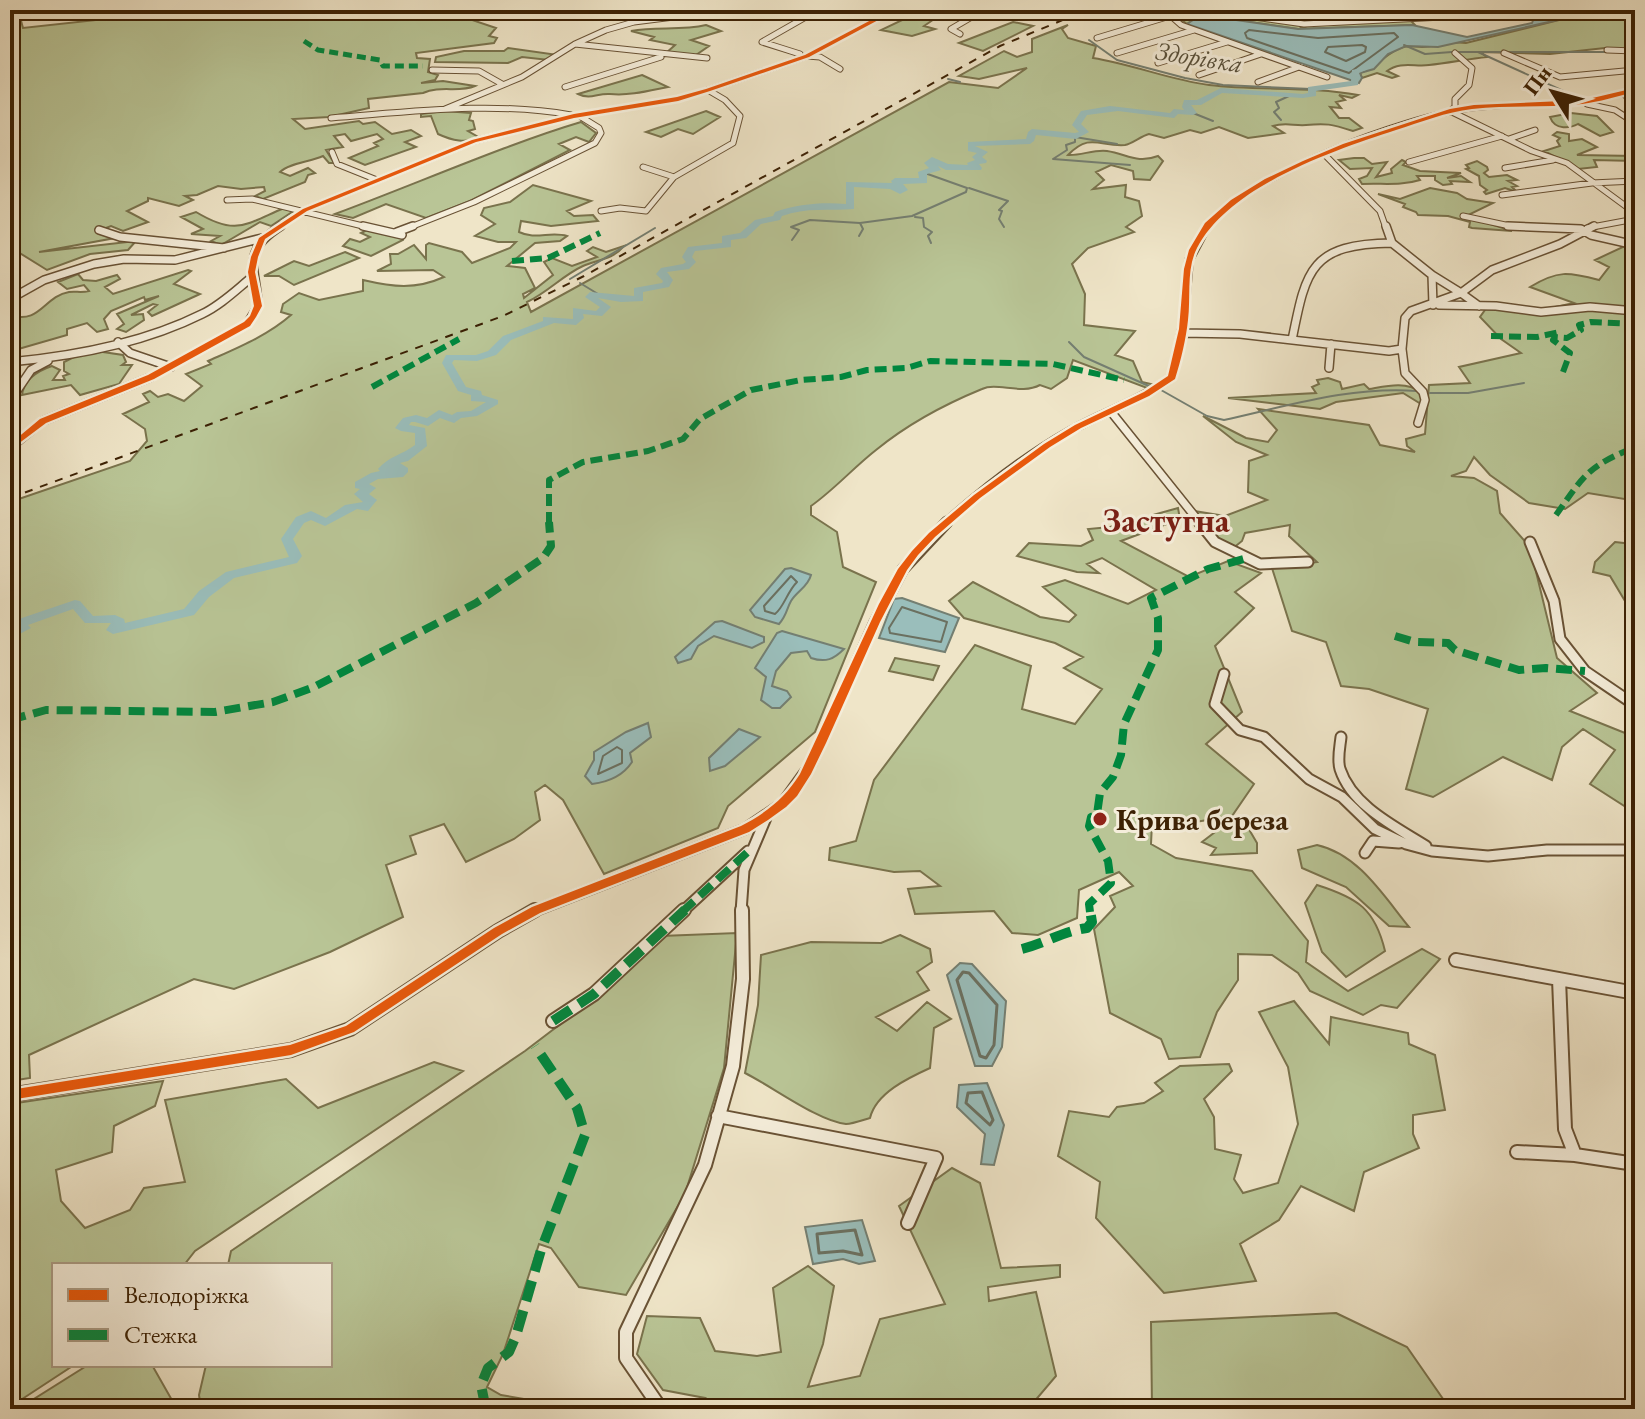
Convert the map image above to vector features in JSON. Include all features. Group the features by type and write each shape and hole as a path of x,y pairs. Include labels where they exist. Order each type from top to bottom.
{"street":[{"path":"18,10 40,10"},
{"path":"445,109 550,62 575,44 619,25 729,10"},
{"path":"818,10 762,42 820,57 840,69"},
{"path":"10,299 44,280 94,264 124,259 175,260 244,244 262,238 305,210 474,141 576,116 708,90 804,55 894,10"},
{"path":"960,34 951,29 975,15 975,10"},
{"path":"1164,10 1194,30 1327,77"},
{"path":"1204,10 1304,24 1464,18 1458,10"},
{"path":"1097,38 1170,16"},
{"path":"1117,53 1194,30"},
{"path":"1158,63 1227,42"},
{"path":"575,44 707,58"},
{"path":"1607,50 1635,51"},
{"path":"1450,111 1455,107 1455,99 1469,85 1472,68 1455,53"},
{"path":"1504,53 1560,77 1635,70"},
{"path":"1199,75 1261,54"},
{"path":"565,87 664,55"},
{"path":"1258,82 1299,67"},
{"path":"432,70 479,71 502,84"},
{"path":"646,220 646,211 674,177 723,150 737,136 740,116 725,100 708,90"},
{"path":"10,1095 291,1050 350,1029 498,931 536,910 738,832 766,817 793,793 819,747 862,649 904,567 921,547 970,503 1067,433 1112,413 1172,377 1182,333 1193,248 1216,217 1247,190 1325,155 1450,111 1517,104 1584,102 1635,90"},
{"path":"1622,93 1635,102"},
{"path":"1584,102 1615,110 1635,123"},
{"path":"227,200 252,199 400,234 595,143 601,133 599,128 576,116 557,111 445,109 331,118"},
{"path":"1450,111 1567,163 1635,216"},
{"path":"1409,162 1535,130"},
{"path":"332,152 337,164 377,180"},
{"path":"1325,155 1380,211 1392,243 1432,275 1479,306"},
{"path":"1505,168 1555,160"},
{"path":"643,167 674,177"},
{"path":"1502,195 1592,183 1635,181"},
{"path":"601,211 620,208 646,211"},
{"path":"1463,216 1510,226 1581,229 1635,216"},
{"path":"1581,229 1591,235 1635,245"},
{"path":"1418,423 1425,400 1423,392 1405,373 1402,349 1405,318 1411,311 1461,293 1467,283 1505,264 1555,246 1581,229"},
{"path":"99,230 120,237 227,248"},
{"path":"10,448 43,421 171,367 247,324 257,314 259,296 252,277 262,238"},
{"path":"1292,340 1304,283 1312,269 1338,250 1371,242 1392,243"},
{"path":"244,244 256,253"},
{"path":"1432,275 1431,286 1436,295 1433,305"},
{"path":"10,362 54,357 118,342 200,315 227,299 252,277"},
{"path":"1433,305 1541,312 1590,307 1635,311"},
{"path":"1182,333 1240,334 1389,351 1402,349"},
{"path":"118,342 130,353 171,367"},
{"path":"1329,368 1331,344"},
{"path":"12,398 31,370 54,357"},
{"path":"1112,413 1215,542 1251,562 1308,562"},
{"path":"1530,542 1554,601 1560,639 1585,671 1635,705"},
{"path":"1224,674 1215,704 1240,730 1264,737 1309,779 1342,797 1375,829 1406,844"},
{"path":"1341,737 1339,765 1345,780 1367,804 1432,851"},
{"path":"661,1409 626,1358 626,1332 705,1165 733,1066 741,994 740,928 744,870 766,817"},
{"path":"738,832 752,845"},
{"path":"1365,853 1367,846 1377,840 1432,851 1488,856 1547,850 1635,850"},
{"path":"553,1021 594,994 752,845"},
{"path":"1456,960 1635,993"},
{"path":"1559,979 1565,1129 1575,1155"},
{"path":"718,1116 936,1158 908,1223"},
{"path":"1517,1152 1575,1155 1635,1164"}],"green space":[{"path":"10,10 18,10 23,28 188,10 470,10 460,14 496,28 489,36 497,38 494,43 416,53 417,58 430,59 428,72 438,75 435,80 421,83 443,81 475,86 368,99 369,108 329,117 293,119 305,129 359,121 363,124 375,122 392,134 411,130 421,136 405,142 416,147 365,165 349,158 378,146 374,143 383,139 377,134 351,141 345,134 334,136 343,147 326,150 334,163 329,163 323,156 284,169 280,172 290,176 308,168 315,173 308,175 305,182 263,199 255,196 265,191 264,187 241,189 218,186 197,195 185,196 193,200 179,206 148,198 148,201 127,211 148,222 123,231 111,226 106,228 115,238 39,252 136,241 128,250 90,254 47,270 10,247"},
{"path":"1168,10 1202,10 1299,24 1301,28 1314,24 1432,19 1410,20 1415,25 1298,29 1209,16 1196,18 1187,24"},
{"path":"921,11 940,15 924,26 935,29 912,36 881,30"},
{"path":"1635,11 1635,51 1605,48 1550,54 1480,52 1487,57 1397,66 1387,71 1398,76 1392,78 1377,73 1362,78 1360,73 1405,46 1466,43 1571,17"},
{"path":"1013,22 1033,26 983,51 959,43"},
{"path":"706,25 721,31 691,40 709,46 693,57 665,54 675,45 650,40 654,37 631,31 687,28"},
{"path":"1068,25 1062,29 1068,38 1096,46 1093,58 1180,80 1228,87 1322,90 1358,95 1352,98 1339,95 1345,100 1336,102 1341,108 1330,107 1339,118 1349,118 1362,128 1353,131 1319,124 1282,124 1273,126 1284,133 1248,138 1219,127 1201,133 1190,130 1164,138 1149,134 1125,145 1089,142 1068,155 1102,151 1138,159 1158,156 1163,161 1150,180 1134,179 1133,171 1111,165 1096,172 1104,180 1093,189 1126,185 1125,197 1139,201 1142,216 1126,227 1134,232 1088,248 1072,264 1085,294 1084,325 1135,331 1115,355 1133,361 1142,382 1155,385 1147,388 1073,360 1067,378 1051,389 1040,385 1025,389 982,389 940,408 901,431 811,506 811,515 837,532 843,567 876,582 815,732 728,806 718,828 604,874 563,800 545,785 535,792 540,820 514,839 466,862 444,824 410,836 416,854 386,865 403,917 330,952 234,989 194,979 29,1055 30,1078 10,1081 10,502 130,461 147,441 145,429 123,414 149,402 143,394 150,391 158,397 168,394 184,401 202,386 186,374 211,364 208,361 282,322 291,315 281,312 283,304 299,293 319,300 363,291 363,280 404,286 444,277 433,270 377,271 391,264 390,254 398,254 414,245 426,259 426,245 429,243 462,252 472,263 510,248 516,242 498,242 475,236 495,224 481,215 484,208 510,202 533,185 591,201 567,211 574,216 593,215 598,221 551,226 521,221 519,232 525,234 567,236 560,241 535,243 507,266 525,268 535,288 523,294 524,298 553,275 544,262 552,258 572,266 597,257 587,251 593,247 606,252 624,246 610,256 576,270 527,302 531,312 949,82 998,88 1027,68 979,79 959,76 1004,51 1017,57 1032,52 1032,39"},
{"path":"508,48 558,55 549,60 522,57 508,63 435,62 436,57 464,51 504,51"},
{"path":"642,75 668,87 639,93 578,94"},
{"path":"444,111 471,113 469,120 473,121 475,129 468,131 480,138 464,141 449,138 438,134 431,116 421,117 421,114"},
{"path":"706,111 720,117 693,134 678,129 661,137 646,132"},
{"path":"1571,113 1597,116 1613,132 1600,136 1578,124 1567,127 1556,125 1550,117"},
{"path":"581,122 596,133 589,142 576,137 559,144 570,150 470,201 426,218 386,204 353,218 335,214 492,153"},
{"path":"1557,132 1569,134 1569,141 1582,139 1597,147 1577,155 1635,156 1635,161 1594,160 1597,167 1578,169 1544,151 1560,146 1557,141 1560,138 1553,135"},
{"path":"1364,158 1372,164 1387,162 1376,177 1392,173 1391,169 1402,160 1406,162 1403,165 1420,171 1461,173 1447,178 1461,176 1470,182 1450,181 1452,184 1443,185 1435,180 1435,176 1417,176 1420,180 1406,183 1362,184 1359,179 1367,176 1372,168 1350,169 1339,160"},
{"path":"1477,161 1487,167 1484,173 1489,177 1507,175 1517,180 1508,181 1517,186 1512,187 1517,192 1505,188 1486,194 1479,176 1466,169 1469,168 1466,165"},
{"path":"1430,188 1493,203 1466,216 1512,231 1472,228 1469,227 1470,222 1448,216 1418,215 1403,207 1405,204 1378,194 1400,199"},
{"path":"284,208 295,210 271,226 260,222 221,245 211,241 220,236 191,234 203,229 181,217 196,212 231,226 249,223"},
{"path":"371,228 403,236 403,240 371,256 343,246 350,239 360,242 370,237 361,233"},
{"path":"1627,245 1635,247 1635,533 1625,531 1631,500 1588,493 1565,509 1529,503 1490,475 1474,457 1466,471 1451,476 1474,478 1497,491 1500,513 1530,547 1557,658 1597,693 1570,711 1635,737 1635,809 1629,809 1590,784 1615,750 1583,729 1562,747 1552,780 1503,757 1433,797 1406,789 1428,709 1369,689 1341,686 1326,642 1292,631 1272,568 1317,562 1289,536 1290,525 1245,533 1242,541 1232,549 1214,535 1194,511 1225,516 1267,500 1248,492 1249,461 1267,455 1236,442 1203,416 1246,438 1268,442 1277,430 1258,409 1369,425 1380,445 1415,452 1407,446 1406,439 1425,434 1429,385 1470,383 1459,367 1521,353 1501,339 1480,317 1490,303 1546,309 1574,303 1530,287 1563,274 1599,280 1609,267 1595,260"},
{"path":"345,252 359,258 294,285 279,276 264,276 294,261 309,266"},
{"path":"191,271 174,284 200,294 152,316 148,312 157,305 131,315 143,314 144,320 126,332 117,329 124,324 117,314 159,296 145,300 144,297 111,311 104,319 108,329 97,332 87,323 67,329 67,335 15,350 10,335 10,315 28,316 61,295 89,291 84,285 67,289 58,282 78,274 83,280 96,281 117,275 120,279 105,287 113,294"},
{"path":"96,351 123,355 126,362 122,365 132,365 119,384 80,395 71,385 22,395 25,384 36,373 52,366 60,370 53,380 65,380 63,376 69,374 64,371 64,362"},
{"path":"1328,378 1340,382 1342,389 1364,384 1369,389 1409,386 1421,392 1421,404 1403,393 1336,402 1320,409 1228,398 1316,393 1312,387 1319,384 1317,380"},
{"path":"1178,508 1180,519 1121,541 1189,577 1228,561 1261,573 1235,592 1254,608 1215,646 1242,712 1206,744 1254,784 1232,816 1189,823 1152,823 1151,844 1176,858 1252,871 1308,941 1306,962 1348,991 1422,949 1440,959 1397,1008 1381,1005 1363,1015 1310,991 1298,973 1272,955 1238,954 1238,980 1217,1012 1200,1057 1169,1059 1161,1039 1110,1013 1094,929 1115,907 1110,896 1133,886 1119,872 1079,890 1077,918 1038,935 1012,933 994,911 915,914 908,889 940,886 920,871 894,872 829,860 830,848 856,841 874,780 975,645 1031,666 1022,709 1075,724 1102,689 1064,668 1083,657 1055,643 964,618 949,601 973,582 1040,617 1069,622 1076,615 1043,587 1065,580 1128,604 1156,590 1102,558 1087,564 1099,573 1077,572 1017,556 1029,543 1081,546 1093,540 1088,529 1110,527"},
{"path":"1615,542 1632,544 1632,552 1635,553 1635,607 1625,601 1610,576 1593,572 1595,562"},
{"path":"895,658 939,666 933,680 889,671"},
{"path":"1223,826 1247,826 1257,843 1257,853 1211,855 1216,848 1202,842"},
{"path":"1317,845 1332,850 1357,866 1409,927 1389,926 1346,887 1302,868 1298,850"},
{"path":"1317,885 1344,895 1363,907 1381,937 1385,951 1346,977 1322,952 1305,903"},
{"path":"737,933 724,1068 685,1194 626,1295 579,1287 551,1248 539,1244 503,1354 487,1387 501,1395 582,1409 201,1409 199,1395 206,1367 332,1367 332,1263 228,1263 231,1251 525,1051 592,1000 661,936"},
{"path":"900,935 930,949 932,962 917,972 929,990 876,1017 897,1031 927,1002 951,1019 934,1028 930,1068 886,1094 873,1109 870,1118 846,1124 822,1117 745,1073 758,1005 761,955 811,942 881,943"},
{"path":"1294,1001 1329,1044 1331,1017 1408,1033 1409,1044 1435,1055 1445,1110 1413,1115 1413,1134 1419,1148 1364,1172 1354,1211 1301,1186 1279,1220 1240,1244 1256,1281 1164,1293 1096,1218 1100,1182 1058,1156 1069,1111 1109,1117 1117,1107 1144,1103 1163,1091 1155,1083 1180,1066 1229,1064 1232,1071 1204,1099 1214,1117 1215,1149 1241,1155 1234,1179 1243,1193 1278,1183 1298,1124 1288,1067 1259,1012"},
{"path":"434,1062 463,1071 195,1251 186,1263 52,1263 52,1367 71,1367 10,1407 10,1104 163,1081 155,1106 114,1126 112,1152 56,1170 61,1201 85,1228 130,1210 144,1188 185,1182 165,1100 286,1079 318,1108"},
{"path":"952,1168 980,1183 1001,1268 1060,1265 1060,1277 988,1287 989,1301 1036,1292 1056,1376 1028,1409 695,1409 705,1398 663,1390 637,1354 647,1316 700,1318 715,1351 757,1356 781,1352 773,1288 808,1266 834,1286 823,1344 808,1387 860,1376 880,1319 945,1304 899,1206"},
{"path":"1336,1313 1407,1347 1450,1409 1152,1409 1151,1322"},
{"path":"85,1367 153,1367 177,1409 18,1409"}],"water":[{"path":"1517,10 1635,10 1571,17 1438,47 1406,46 1388,54 1374,69 1360,73 1362,78 1359,83 1187,24 1196,18 1209,16 1298,29 1412,25 1467,37 1532,23 1534,18"},
{"path":"785,569 811,575 791,601 782,621 779,624 755,617 750,610"},
{"path":"902,598 959,618 945,652 879,638 894,599"},
{"path":"722,621 764,637 764,642 752,648 714,636 698,646 691,659 678,663 675,657 715,622"},
{"path":"782,631 844,649 825,660 811,658 807,651 791,653 776,671 772,686 787,691 791,697 780,708 772,708 761,700 766,677 755,668 777,633"},
{"path":"648,723 651,737 630,753 632,762 628,767 615,778 592,784 585,776 594,760 594,752 626,732"},
{"path":"739,729 760,737 725,766 710,771 709,758"},
{"path":"960,963 972,964 1006,1001 1002,1047 992,1066 975,1066 947,975"},
{"path":"987,1083 1004,1125 994,1165 981,1164 985,1134 957,1107 959,1085"},
{"path":"862,1220 875,1261 859,1264 843,1259 813,1264 805,1227"}],"waterway":[{"path":"1090,18 1106,10"},
{"path":"1341,10 1351,21"},
{"path":"1468,17 1514,15 1505,10"},
{"name":"Здорівка","path":"1089,40 1117,60 1185,78 1223,85 1311,89"},
{"path":"1404,45 1425,54 1452,52"},
{"path":"1458,52 1478,52 1581,99"},
{"path":"1480,52 1606,52"},
{"path":"10,635 24,628 20,626 21,623 75,604 90,620 115,619 119,622 113,630 189,612 204,594 230,575 293,560 296,556 287,539 300,520 311,515 325,522 350,508 360,505 364,508 371,500 360,494 370,488 359,485 375,475 399,475 404,470 395,465 384,469 393,460 404,459 421,446 421,430 401,428 407,420 416,418 428,423 439,413 454,420 457,415 473,414 494,402 486,398 475,399 477,393 462,389 447,363 450,357 477,358 492,353 507,338 549,322 547,319 576,322 579,318 577,310 598,314 606,307 590,297 594,294 639,299 638,290 666,285 668,280 661,274 664,270 686,267 691,262 687,257 691,249 728,245 725,238 743,236 758,222 777,218 778,214 786,211 814,206 851,207 849,184 892,186 904,190 895,181 924,181 922,172 937,170 928,163 932,160 946,167 978,168 971,163 983,161 976,157 984,152 971,149 971,144 1030,141 1032,132 1076,136 1085,132 1076,125 1084,113 1118,108 1174,116 1174,111 1193,113 1186,107 1187,102 1198,103 1221,90 1303,96 1313,94 1311,89 1355,83 1355,72 1362,70"},
{"path":"948,79 960,82"},
{"path":"1281,120 1274,112 1279,108 1276,102 1289,96"},
{"path":"1193,113 1213,121"},
{"path":"1117,144 1075,137 1075,142 1066,145 1067,150 1053,159 1130,165"},
{"path":"860,223 912,216 966,192 967,188 922,172"},
{"path":"969,188 1008,201 999,210 1002,211 999,219 1004,227"},
{"path":"915,217 923,218 924,227 932,232 928,236 931,243"},
{"path":"792,240 799,230 791,227 810,220 860,223"},
{"path":"859,236 863,229 860,223"},
{"path":"570,279 655,228"},
{"path":"580,283 598,294"},
{"path":"1069,342 1084,357 1151,387"},
{"path":"1430,393 1468,393 1524,383"},
{"path":"1161,390 1207,416 1224,420 1343,394 1417,391"}],"railway":[{"path":"10,498 503,316 584,276 1000,46 1087,10"}],"marked path":[{"path":"304,41 318,50 380,60 383,66 423,66"},
{"path":"512,261 548,258 600,233"},
{"path":"1563,372 1570,353 1553,340 1555,337 1567,338 1581,330 1579,325 1591,322 1635,324"},
{"path":"1491,336 1537,337 1560,332"},
{"path":"372,387 459,339"},
{"path":"10,720 46,710 215,712 273,702 314,687 476,603 543,558 551,546 549,480 559,472 583,462 648,451 683,439 700,419 751,390 801,380 841,377 867,370 907,368 930,361 1053,364 1124,380"},
{"path":"1556,515 1584,475 1599,462 1635,447"},
{"path":"1022,949 1049,942 1062,931 1087,928 1092,922 1089,904 1111,883 1108,861 1089,826 1091,817 1097,814 1100,793 1113,777 1120,758 1124,724 1131,706 1158,650 1158,618 1151,598 1208,569 1244,559"},
{"path":"1395,636 1415,642 1448,643 1455,650 1519,670 1546,668 1585,671"},
{"path":"553,1021 594,994 751,849"},
{"path":"482,1409 485,1405 481,1385 488,1368 509,1352 516,1336 541,1250 585,1135 577,1108 535,1046"},
{"path":"10,1367 11,1371"}],"cycle path":[{"path":"10,448 43,421 151,377 247,324 258,306 252,272 262,238 305,210 474,141 574,116 678,99 708,90 807,56 894,10"},
{"path":"10,1095 291,1050 350,1029 498,931 536,910 758,822 788,799 805,774 884,604 915,553 977,497 1047,446 1078,427 1147,394 1172,377 1183,329 1192,250 1208,225 1233,202 1305,162 1450,111 1584,102 1635,90"}],"place":[{"name":"Крива береза","path":"1100,819"}],"district":[{"name":"Застугна","path":"1166,520"}]}
